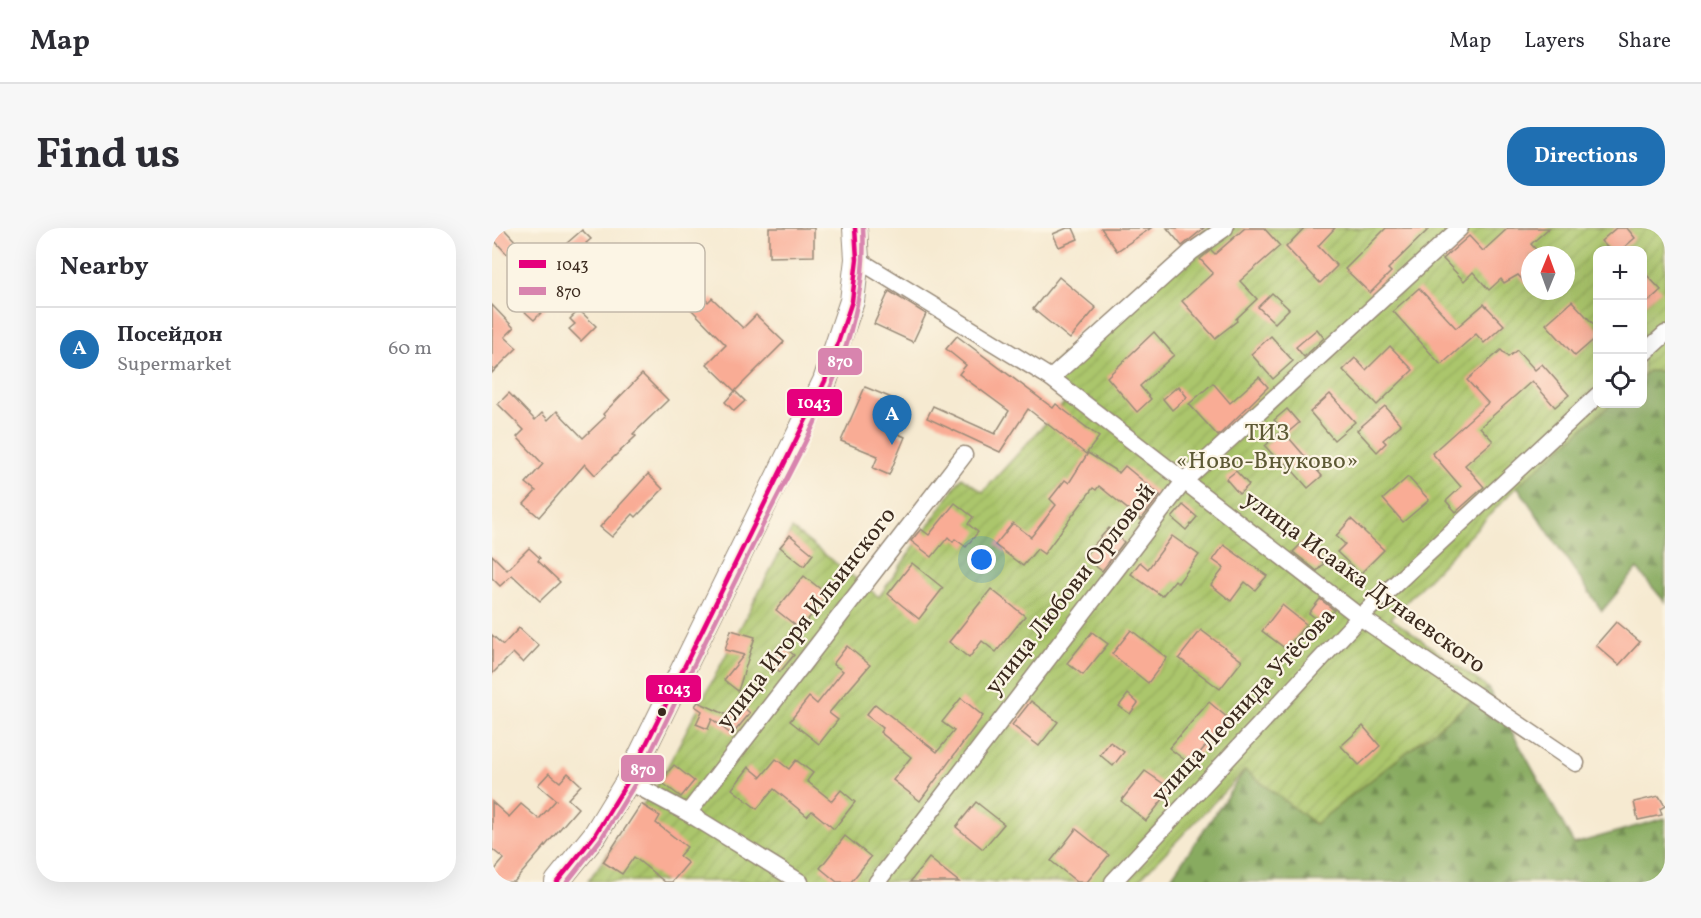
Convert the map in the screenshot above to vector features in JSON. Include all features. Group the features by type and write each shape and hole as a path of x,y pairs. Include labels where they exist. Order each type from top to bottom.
{"main road":[{"path":"557,882 595,835 628,781 825,381 849,315 857,259 855,228"}],"street":[{"path":"1051,378 1191,252 1225,228"},
{"name":"улица Любови Орловой","path":"877,882 1185,480 1460,228"},
{"name":"улица Исаака Дунаевского","path":"857,259 1051,378 1360,617 1576,762"},
{"path":"1643,354 1665,334"},
{"name":"улица Леонида Утёсова","path":"1113,882 1360,617 1593,400"},
{"name":"улица Игоря Ильинского","path":"688,813 964,455"},
{"path":"628,781 688,813 800,882"}],"green space":[{"name":"ТИЗ «Ново-Внуково»","path":"1208,228 1665,228 1665,371 1647,372 1647,246 1593,246 1593,408 1606,408 1517,486 1391,618 1488,688 1315,824 1245,770 1137,882 588,881 660,781 792,529 879,597 962,477 983,492 1064,403 1053,364 1178,249"},
{"path":"1647,371 1665,371 1665,602 1637,569 1602,611 1517,486 1606,408 1647,408"},
{"path":"1488,688 1574,844 1665,818 1665,882 1168,882 1245,770 1315,824"}],"building":[{"path":"503,228 517,243 507,243 507,254 492,238"},
{"path":"769,228 814,228 814,256 769,257"},
{"path":"1073,228 1078,239 1059,247 1053,234"},
{"path":"1101,228 1151,228 1117,251"},
{"path":"1167,228 1204,228 1182,246"},
{"path":"1245,228 1264,228 1280,246 1240,281 1257,299 1236,319 1237,321 1215,338 1182,301 1213,273 1200,259 1211,250 1215,254"},
{"path":"1304,228 1335,228 1318,246 1337,266 1320,283 1286,247"},
{"path":"1386,228 1430,228 1388,269 1391,272 1370,293 1345,269"},
{"path":"1508,228 1549,228 1531,244 1533,246 1521,246 1521,278 1518,275 1504,283 1501,279 1489,290 1473,272 1464,281 1443,259 1469,236 1483,251"},
{"path":"1616,228 1627,228 1635,238 1626,246 1606,246 1601,241"},
{"path":"582,230 591,239 586,243 567,243"},
{"path":"1647,275 1661,290 1647,303"},
{"path":"1059,277 1096,308 1070,339 1033,309"},
{"path":"1419,288 1456,328 1484,304 1504,325 1484,343 1476,334 1441,365 1393,311"},
{"path":"889,291 926,314 913,342 874,324"},
{"path":"1272,293 1289,309 1275,323 1258,307"},
{"path":"712,298 743,328 756,315 784,342 735,391 707,364 726,345 694,312 705,312 705,299 708,302"},
{"path":"1572,301 1593,324 1593,340 1575,356 1546,324"},
{"path":"492,305 514,328 505,337 517,348 492,373"},
{"path":"525,312 542,312 534,320"},
{"path":"577,312 581,312 596,326 581,341 569,329 575,324 570,319"},
{"path":"1317,329 1324,338 1304,357 1296,347"},
{"path":"1154,332 1174,355 1140,386 1151,399 1137,412 1107,377"},
{"path":"957,336 1053,408 1056,404 1099,437 1086,454 1028,409 1000,452 927,418 933,406 995,434 1009,411 959,374 966,365 946,349"},
{"path":"1271,336 1293,361 1273,379 1251,354"},
{"path":"1390,346 1413,370 1377,405 1343,370 1355,358 1366,370"},
{"path":"1501,350 1508,357 1517,350 1535,370 1542,364 1569,395 1555,407 1532,381 1480,427 1493,441 1465,465 1484,487 1456,512 1446,501 1461,487 1432,453 1488,403 1467,380"},
{"path":"642,374 668,400 633,434 636,436 595,475 585,464 539,517 524,504 536,491 526,483 543,464 517,437 524,430 498,404 509,393 535,420 542,413 548,420 557,411 583,438 605,417 603,414"},
{"path":"1259,377 1268,387 1218,436 1189,404 1213,383 1230,403"},
{"path":"1178,386 1187,397 1172,410 1163,399"},
{"path":"865,387 904,403 892,431 905,437 889,475 873,468 878,456 841,441"},
{"path":"735,391 745,401 734,411 725,402"},
{"path":"1330,394 1355,422 1334,440 1310,412"},
{"path":"1385,406 1401,425 1383,440 1386,443 1377,452 1357,430"},
{"path":"1287,409 1299,423 1286,434 1274,420"},
{"path":"1282,430 1322,476 1308,488 1286,463 1283,466 1265,446"},
{"path":"1088,453 1119,473 1125,466 1160,495 1141,520 1099,486 1096,490 1093,488 1044,554 1037,549 1023,566 995,545 1013,523 1031,537 1056,505 1050,499 1065,480 1069,483"},
{"path":"1236,471 1249,485 1239,494 1226,479"},
{"path":"648,474 663,489 636,517 633,514 612,537 600,527"},
{"path":"1408,477 1429,500 1403,522 1383,499"},
{"path":"955,503 973,517 968,524 978,532 966,547 955,539 953,542 948,537 932,557 911,541 921,529 929,535"},
{"path":"1183,505 1197,517 1186,530 1172,518"},
{"path":"1351,519 1384,550 1360,574 1337,552 1345,544 1336,536"},
{"path":"1109,528 1124,542 1102,571 1083,557"},
{"path":"790,535 813,554 804,566 780,547"},
{"path":"1172,536 1199,555 1178,583 1175,580 1162,596 1131,574 1140,562 1148,569"},
{"path":"1302,543 1324,563 1317,571 1293,552"},
{"path":"1224,545 1267,576 1255,590 1245,582 1231,601 1211,585 1224,568 1213,560"},
{"path":"529,548 540,558 538,561 560,582 540,601 512,575 500,586 492,578 492,555 507,570"},
{"path":"912,563 943,588 919,619 888,594"},
{"path":"804,576 828,595 800,629 776,610"},
{"path":"991,589 1025,616 996,652 982,641 969,658 949,642"},
{"path":"1320,599 1334,610 1323,624 1309,613"},
{"path":"1282,605 1306,624 1286,649 1262,631"},
{"path":"1616,622 1640,642 1619,665 1596,645"},
{"path":"519,628 539,646 523,663 513,653 492,674 492,635 503,645"},
{"path":"731,630 755,637 738,691 724,680 744,655 725,650"},
{"path":"1131,630 1167,658 1148,683 1112,654"},
{"path":"1201,630 1242,661 1220,689 1179,658"},
{"path":"1092,632 1108,644 1083,675 1067,663"},
{"path":"783,646 794,655 780,672 770,663"},
{"path":"847,646 870,665 829,713 838,720 819,744 790,721 809,697 817,704 843,671 833,664"},
{"path":"1128,694 1138,703 1130,714 1119,706"},
{"path":"961,698 983,716 920,801 893,780 911,757 880,732 883,728 866,715 875,704 937,752 954,731 942,722"},
{"path":"1031,701 1058,722 1039,746 1012,725"},
{"path":"698,702 727,715 737,702 750,713 732,735 712,719 708,729 696,724 702,711 695,706"},
{"path":"1209,702 1229,719 1190,764 1169,748"},
{"path":"1363,726 1380,746 1359,765 1341,746"},
{"path":"1110,742 1124,752 1113,766 1100,755"},
{"path":"776,759 789,769 796,760 813,773 807,781 832,801 841,790 855,802 834,829 812,811 807,816 774,789 757,809 732,789 749,767 761,777"},
{"path":"674,765 694,781 681,797 660,781"},
{"path":"1145,771 1171,789 1146,821 1121,801"},
{"path":"549,773 560,782 568,773 581,785 568,799 578,808 514,882 492,882 492,873 504,859 492,849 492,802 509,817 521,804 539,819 556,800 538,785"},
{"path":"1659,796 1665,806 1660,809 1662,815 1638,820 1634,802"},
{"path":"976,802 1004,824 983,849 956,827"},
{"path":"641,804 660,816 656,823 687,847 679,856 688,863 672,882 665,882 634,857 622,874 603,862"},
{"path":"1076,829 1109,855 1087,882 1077,882 1051,861"},
{"path":"845,836 871,857 851,882 837,882 820,868"},
{"path":"929,858 959,882 910,882"}],"transit line":[{"name":"1043","path":"557,882 595,835 628,781 825,381 852,301 857,259 855,228"},
{"name":"870","path":"567,882 601,839 635,784 814,425 831,387 856,309 862,269 863,228"}],"place":[{"name":"Посейдон","path":"892,445"}]}
